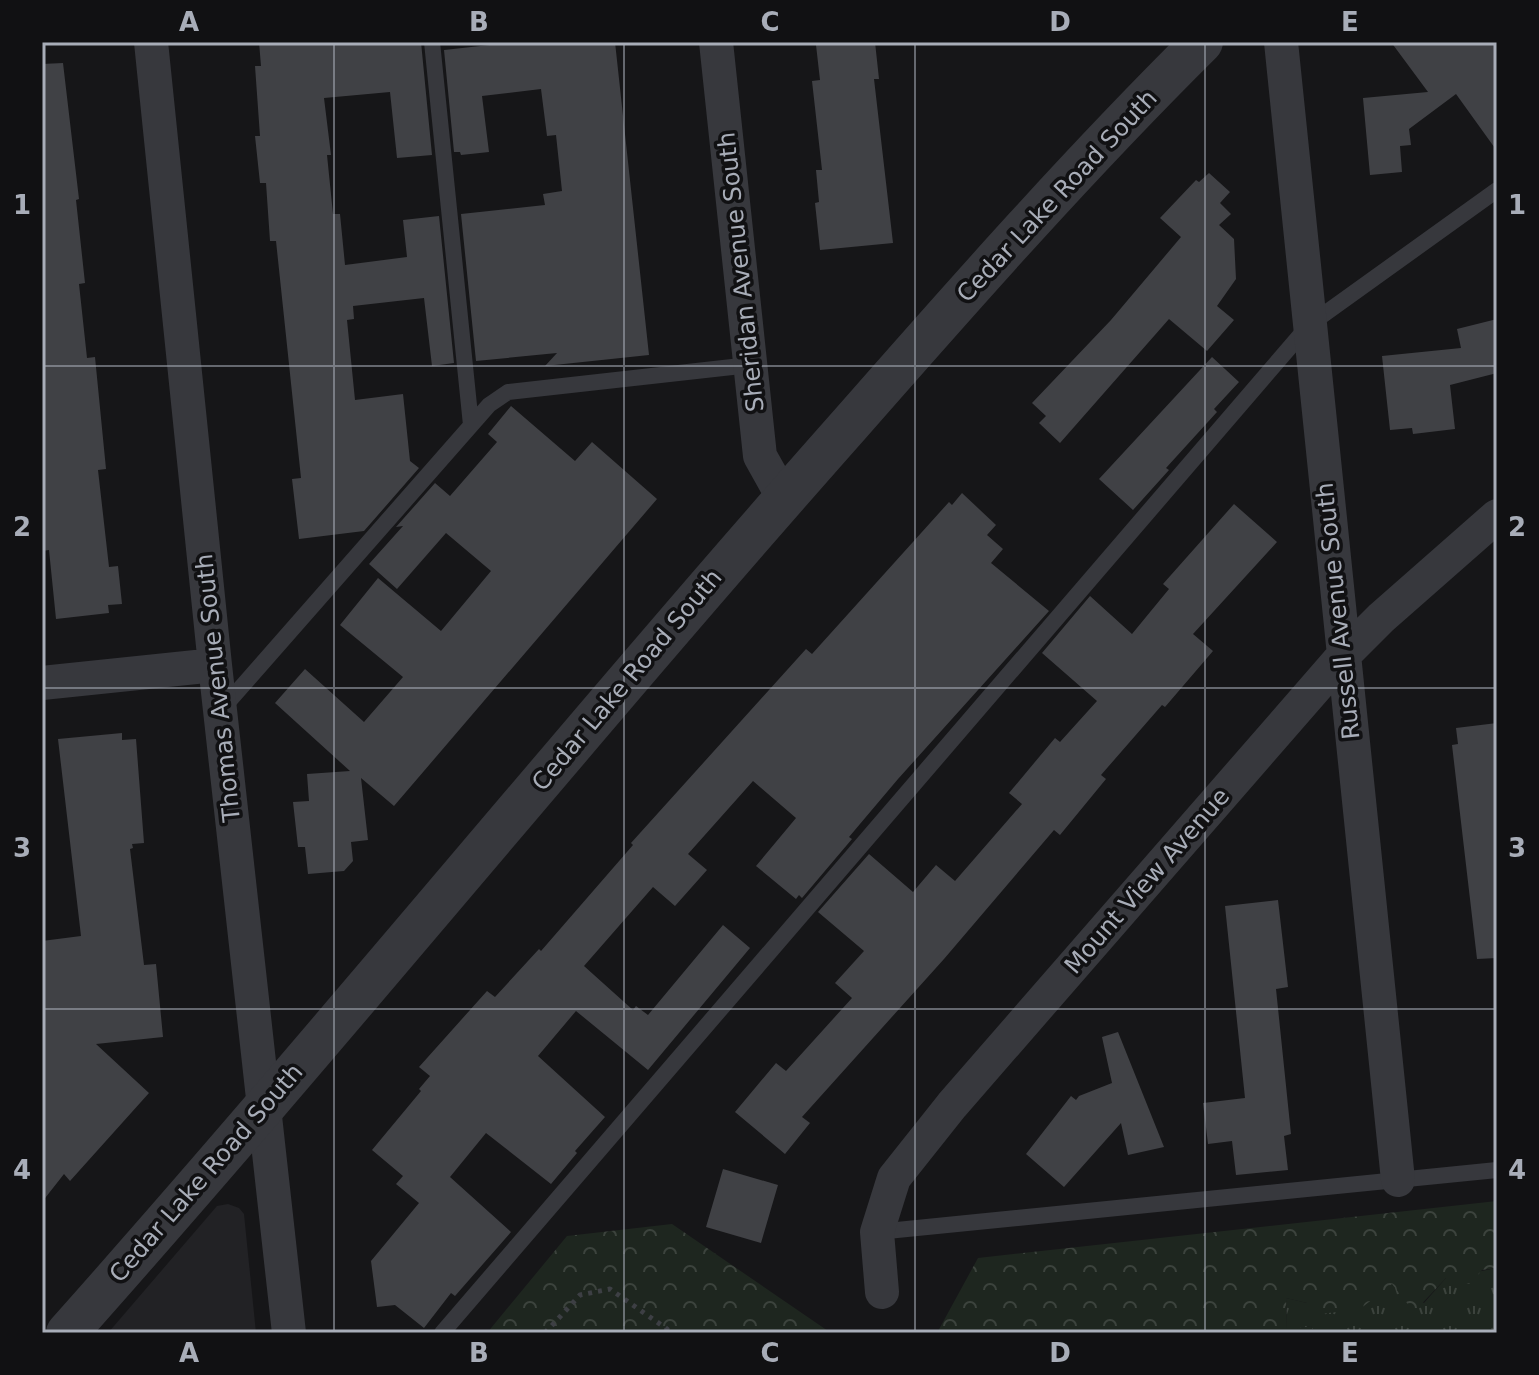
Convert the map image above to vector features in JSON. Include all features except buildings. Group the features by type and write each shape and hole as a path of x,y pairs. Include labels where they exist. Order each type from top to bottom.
{"street":[{"name":"Thomas Avenue South","path":"151,42 215,665 289,1333"},
{"name":"Sheridan Avenue South","path":"716,42 760,456 783,497"},
{"name":"Cedar Lake Road South","path":"67,1333 783,497 1026,224 1202,42"},
{"name":"Russell Avenue South","path":"1281,42 1398,1180"},
{"name":"Mount View Avenue","path":"882,1292 877,1232 894,1178 952,1105 1343,656 1381,618 1497,516"},
{"path":"42,683 215,665"}],"lane":[{"path":"432,42 471,425"},
{"path":"442,1333 1309,325 1497,190"},
{"path":"220,710 489,405 508,392 750,365"},
{"path":"877,1232 1497,1170"}],"path":[{"path":"545,1333 580,1295 610,1289 667,1329 664,1333"}],"shaded area":[{"path":"228,1204 239,1208 244,1214 256,1333 108,1333 217,1206"}],"green space":[{"path":"1497,1201 1497,1268 1482,1270 1469,1284 1446,1278 1414,1312 1392,1284 1360,1309 1313,1315 1307,1303 1286,1298 1287,1330 1311,1326 1314,1333 937,1333 978,1258"},
{"path":"672,1224 831,1333 487,1333 567,1236"},
{"path":"1497,1268 1497,1333 1314,1333 1311,1326 1287,1331 1286,1298 1307,1303 1392,1284 1424,1303 1446,1278"}]}
